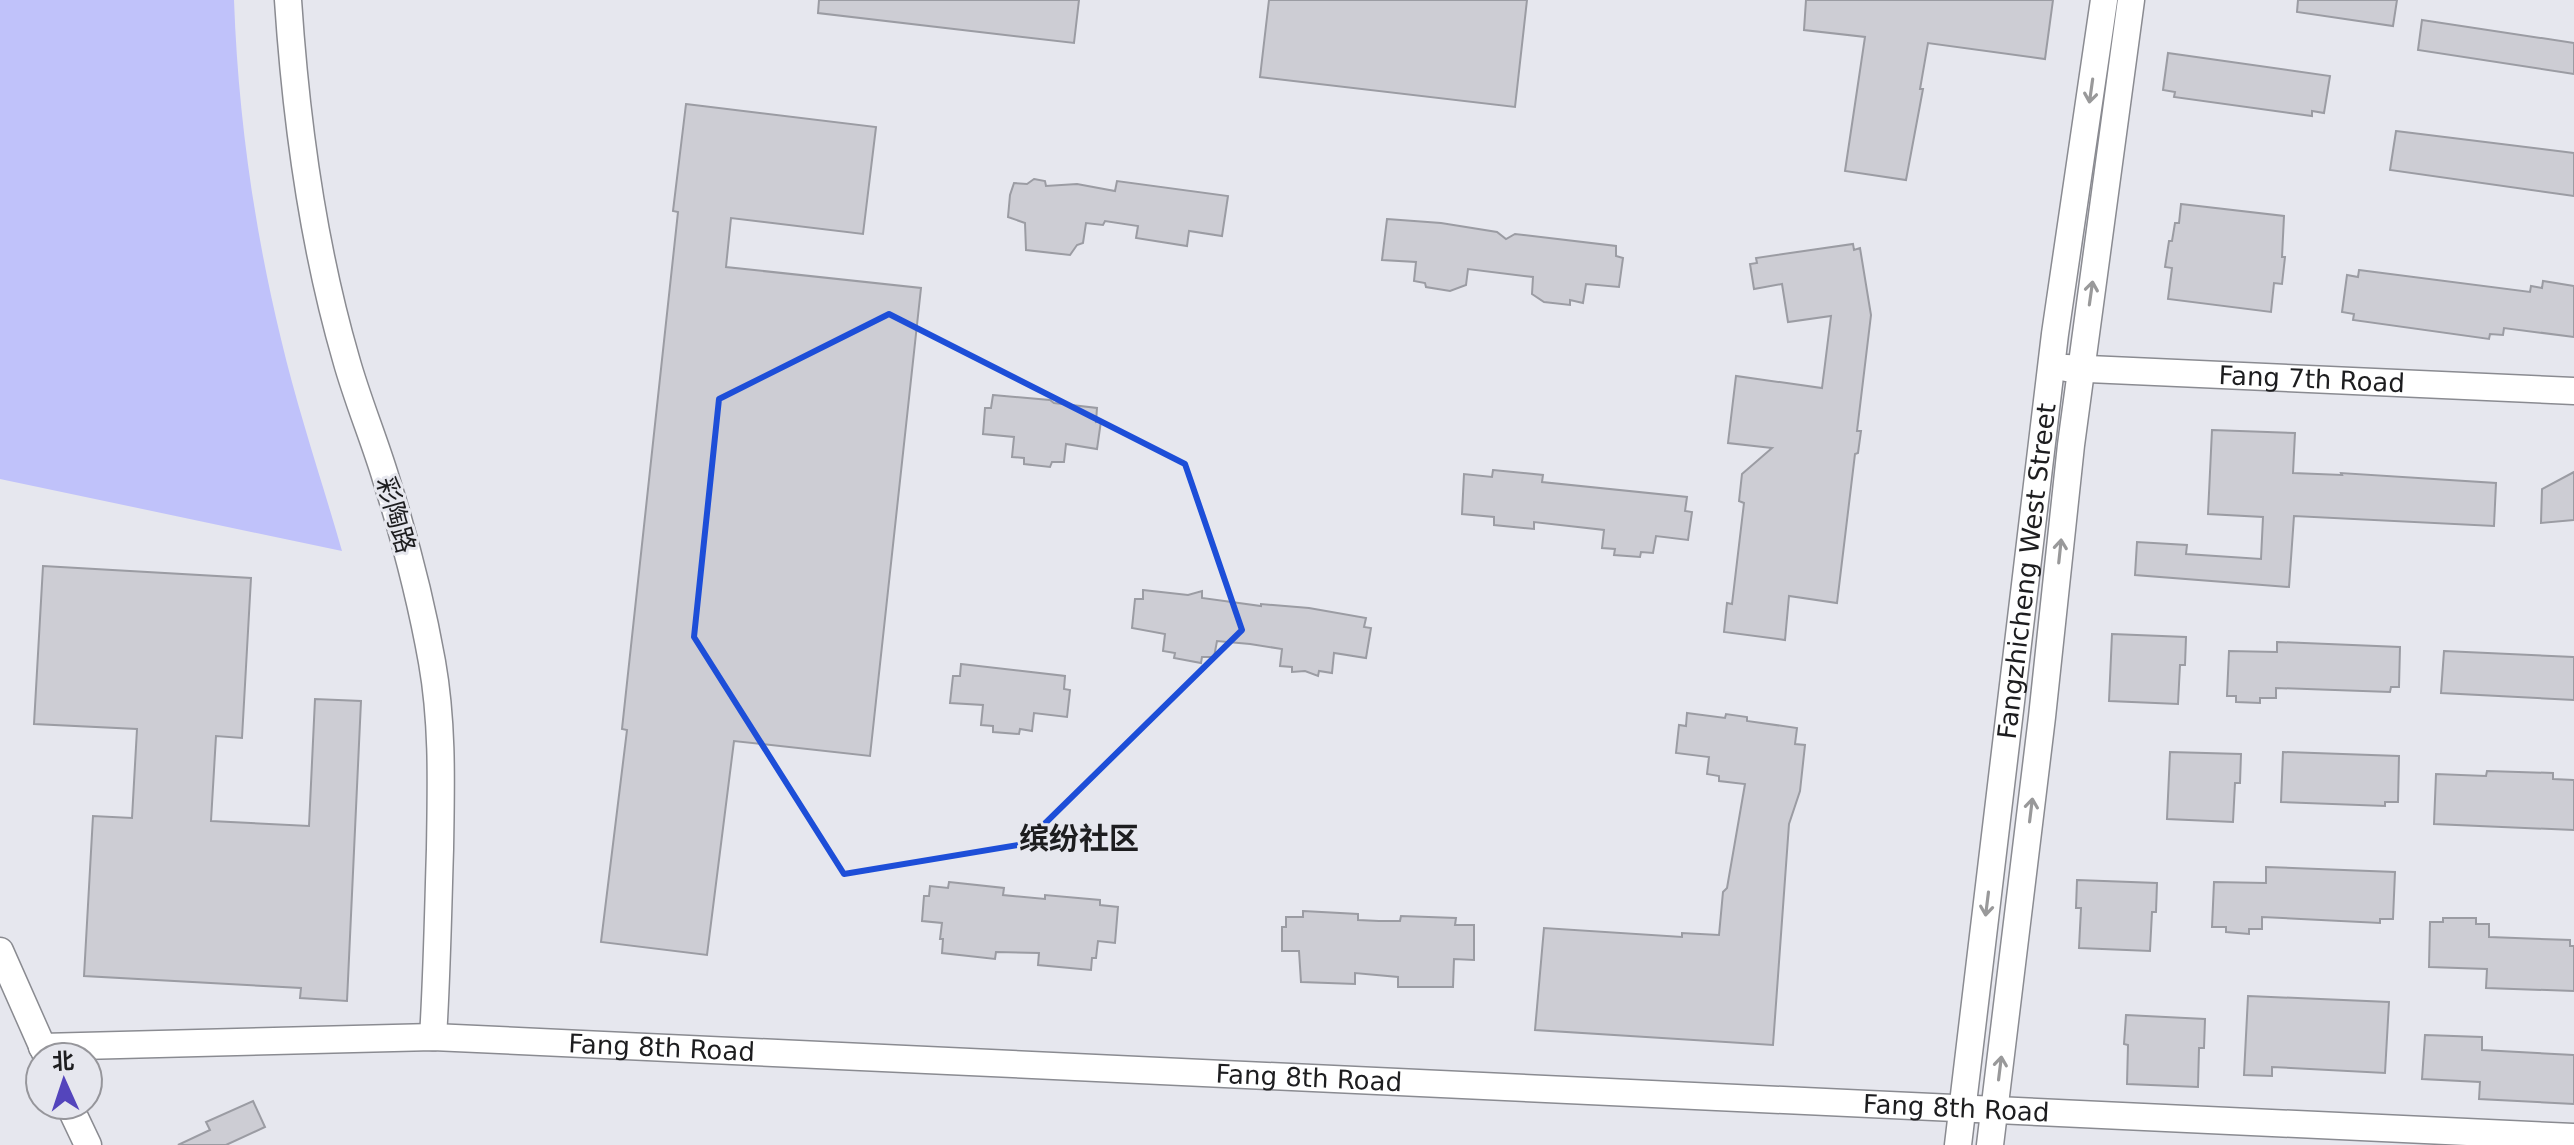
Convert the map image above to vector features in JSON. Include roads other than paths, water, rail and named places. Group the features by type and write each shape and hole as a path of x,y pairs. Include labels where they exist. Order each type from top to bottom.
{"street":[{"name":"彩陶路","path":"288,0 304,165 322,262 346,359 387,480 414,576 433,664 442,747 433,1037"},
{"name":"Fangzhicheng West Street","path":"1958,1145 2051,366 2104,0"},
{"name":"Fangzhicheng West Street","path":"1990,1145 2041,733 2081,370 2131,0"},
{"name":"Fang 7th Road","path":"2051,366 2081,370 2574,391"},
{"path":"0,951 40,1041"},
{"name":"Fang 8th Road","path":"104,1050 433,1037 2574,1137"},
{"path":"77,1121 88,1145"}],"district":[{"name":"缤纷社区","path":"1079,839"}]}
